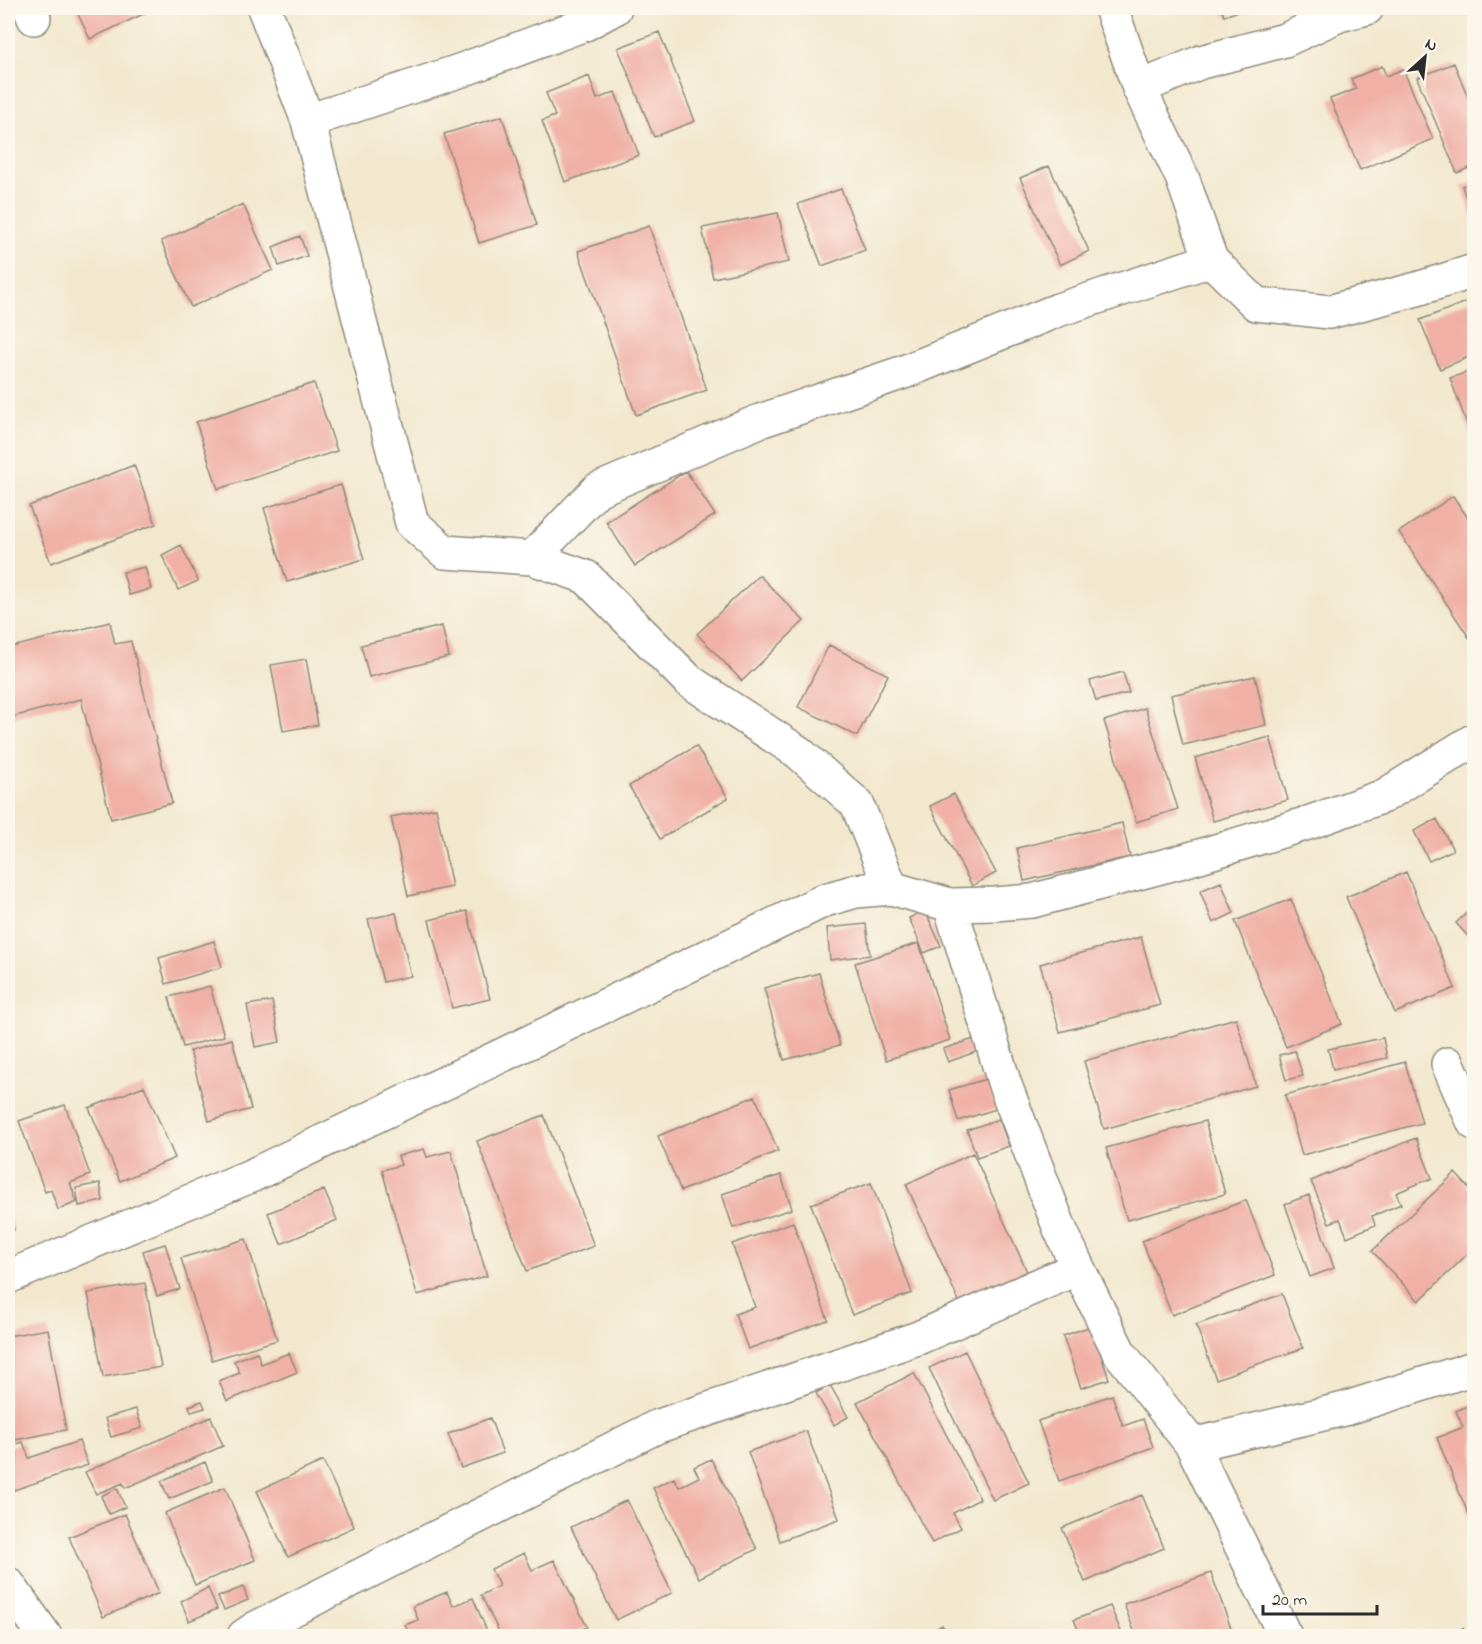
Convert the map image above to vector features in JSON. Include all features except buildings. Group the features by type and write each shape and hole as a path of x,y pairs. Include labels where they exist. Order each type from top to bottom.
{"street":[{"path":"264,8 308,121 412,523 445,552 532,558 586,576 689,681 798,752 857,804 891,888"},
{"path":"308,121 462,70 585,24 615,8"},
{"path":"1111,8 1139,88 1182,177 1211,260 1256,303 1329,312 1417,290 1474,271"},
{"path":"1139,88 1201,62 1285,40 1339,15 1367,8"},
{"path":"532,558 597,490 757,422 904,372 1058,310 1211,260"},
{"path":"8,1277 253,1175 825,900 856,891 891,888 950,905 1032,901 1183,861 1308,823 1384,796 1474,740"},
{"path":"950,905 1005,1085 1060,1229 1119,1352 1192,1445 1285,1636"},
{"path":"1448,1065 1474,1123"},
{"path":"244,1636 657,1427 918,1338 1078,1268"},
{"path":"1192,1445 1344,1409 1474,1368"},
{"path":"8,1584 45,1636"}]}
